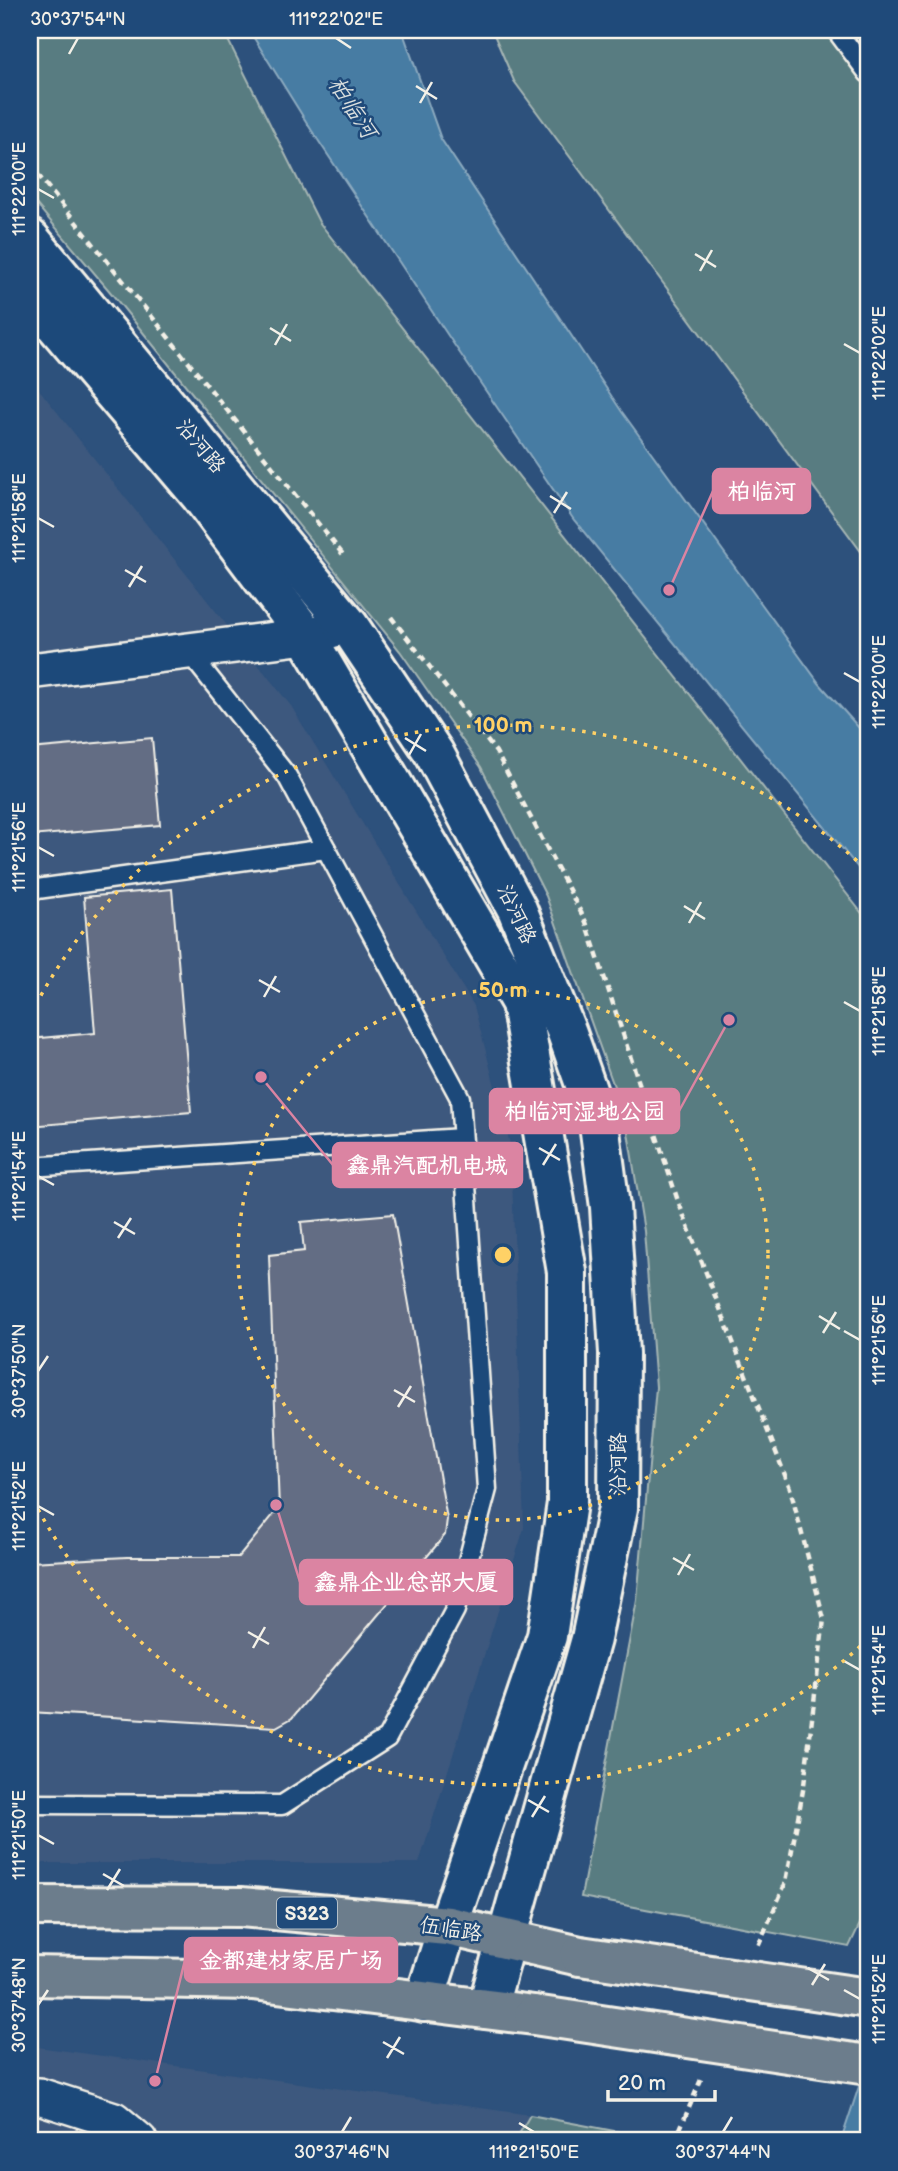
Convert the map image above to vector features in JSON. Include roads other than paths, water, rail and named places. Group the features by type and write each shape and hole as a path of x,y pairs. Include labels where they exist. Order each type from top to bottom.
{"main road":[{"name":"伍临路","path":"30,1906 241,1907 448,1926 580,1956 868,1998"},
{"path":"30,1976 253,1980 534,2015 868,2065"}],"street":[{"name":"沿河路","path":"30,239 349,626 434,752 517,909 567,1033 599,1124 610,1207 619,1353 618,1508 591,1639 487,2010"},
{"name":"沿河路","path":"30,295 201,496 306,636 521,1003 567,1272 567,1503 547,1636 424,2002"},
{"path":"30,671 306,636 349,626"},
{"path":"30,2096 39,2096 114,2119 139,2141"}],"lane":[{"path":"836,30 868,73"},
{"path":"30,1804 282,1805 387,1738 455,1610 487,1489 460,1098 287,776 188,650"},
{"path":"30,890 326,849"},
{"path":"30,1167 463,1138"}],"water":[{"path":"249,30 402,30 441,139 622,412 819,683 868,738 868,880 574,520 312,131"},
{"path":"868,2059 868,2141 841,2141"}],"place":[{"name":"柏临河","path":"669,590"},
{"name":"柏临河湿地公园","path":"729,1020"},
{"name":"鑫鼎汽配机电城","path":"261,1077"},
{"name":"鑫鼎企业总部大厦","path":"276,1505"},
{"name":"金都建材家居广场","path":"155,2081"}]}
